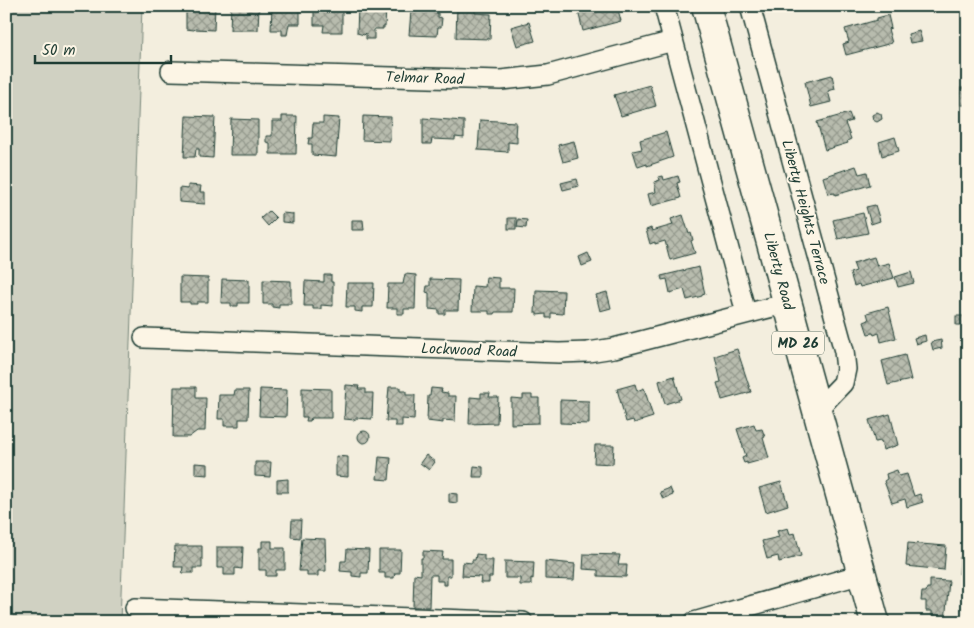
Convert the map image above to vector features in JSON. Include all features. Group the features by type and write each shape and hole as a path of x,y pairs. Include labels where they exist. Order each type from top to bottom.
{"main road":[{"name":"Liberty Road","path":"706,6 875,622"}],"street":[{"path":"664,6 746,313"},
{"name":"Liberty Heights Terrace","path":"750,6 844,351 846,369 843,384 817,410"},
{"name":"Telmar Road","path":"171,71 501,80 548,75 673,41"},
{"name":"Lockwood Road","path":"144,338 569,353 614,348 788,303"},
{"path":"694,622 862,574"},
{"path":"135,608 523,622"}],"shaded area":[{"path":"6,6 142,6 120,622 6,622"}],"building":[{"path":"186,6 215,6 214,30 186,29"},
{"path":"231,6 259,6 258,30 230,30"},
{"path":"272,6 300,6 300,24 289,24 287,35 282,35 282,30 271,30"},
{"path":"314,6 342,6 342,32 323,32 324,25 314,25"},
{"path":"358,6 386,6 385,27 383,29 374,29 374,39 366,39 366,33 364,35 357,33"},
{"path":"457,6 475,6 475,13 491,14 490,39 456,38"},
{"path":"617,6 621,21 583,31 577,7"},
{"path":"411,11 438,13 438,17 442,18 437,36 409,35"},
{"path":"888,15 891,28 888,29 892,43 846,55 843,44 849,42 845,29"},
{"path":"529,22 535,41 517,46 511,27"},
{"path":"919,31 922,41 910,43 908,34"},
{"path":"832,75 835,89 828,91 831,102 811,107 805,82"},
{"path":"650,85 656,106 621,116 614,95"},
{"path":"961,88 968,88 968,105 961,105"},
{"path":"877,112 881,114 882,119 877,122 873,120 872,115"},
{"path":"849,113 852,121 845,123 851,139 847,141 848,143 825,150 817,122"},
{"path":"186,116 215,117 213,158 199,157 199,149 196,149 195,157 184,157"},
{"path":"282,116 297,116 296,154 270,154 270,143 266,142 266,136 272,136 272,121 282,121"},
{"path":"363,116 391,117 390,141 362,140"},
{"path":"323,117 339,118 336,157 312,155 312,144 308,144 309,138 312,138 313,123 323,123"},
{"path":"423,118 464,121 464,138 455,137 455,140 432,139 431,144 423,144"},
{"path":"231,119 258,120 258,155 230,155"},
{"path":"480,120 516,122 515,136 517,136 517,143 508,142 508,152 478,150"},
{"path":"666,132 673,157 647,166 647,164 638,167 633,151 642,149 640,140"},
{"path":"895,137 899,151 882,156 879,142"},
{"path":"574,141 578,158 563,162 558,145"},
{"path":"856,166 859,174 867,172 870,185 835,195 835,193 828,194 823,177"},
{"path":"663,176 664,180 678,176 680,182 677,183 681,198 651,206 648,194 656,192 654,182 660,180 659,177"},
{"path":"577,179 579,186 563,190 561,183"},
{"path":"188,185 201,186 200,192 205,192 205,204 179,202 179,188 188,189"},
{"path":"875,205 880,221 871,224 866,207"},
{"path":"269,211 276,218 268,226 261,218"},
{"path":"282,213 293,214 293,223 282,222"},
{"path":"863,213 868,233 838,239 833,220"},
{"path":"683,215 689,234 691,233 693,240 691,241 695,253 670,260 665,241 650,244 646,230 651,228 652,231 673,225 671,219"},
{"path":"508,218 516,218 516,229 508,229"},
{"path":"518,219 527,220 526,228 517,227"},
{"path":"352,220 363,220 364,230 352,230"},
{"path":"588,253 592,262 582,266 579,257"},
{"path":"874,257 877,266 889,263 894,278 860,287 859,284 854,286 850,273 856,271 853,263"},
{"path":"699,267 705,294 702,296 687,300 684,289 670,293 667,279 662,280 661,276"},
{"path":"911,272 914,283 898,287 895,277"},
{"path":"405,274 416,275 415,309 404,309 404,314 397,314 397,308 387,308 388,284 403,284"},
{"path":"324,275 331,275 331,282 333,282 333,306 321,305 321,309 313,309 313,306 304,306 305,281 324,282"},
{"path":"180,277 208,278 208,302 190,304 190,302 180,302"},
{"path":"486,277 499,278 499,288 514,288 513,312 489,314 489,311 472,311 473,286 485,287"},
{"path":"222,279 249,280 249,303 238,303 238,306 231,306 231,303 221,303"},
{"path":"430,279 459,280 458,310 445,310 445,314 439,314 439,310 429,309 429,293 426,292 427,286 430,286"},
{"path":"263,280 291,281 291,304 279,304 279,308 272,307 272,304 263,304"},
{"path":"347,283 374,283 373,307 362,307 362,312 355,311 355,307 346,307"},
{"path":"536,290 564,291 563,314 551,313 551,318 546,318 546,314 537,315 535,313"},
{"path":"607,292 611,308 600,311 596,295"},
{"path":"888,307 896,338 881,342 879,333 874,335 873,333 868,334 864,322 869,320 867,313"},
{"path":"956,316 965,316 965,325 956,325"},
{"path":"925,335 926,341 916,344 914,338"},
{"path":"941,340 942,348 933,350 931,342"},
{"path":"737,349 751,392 722,400 717,383 721,382 715,356"},
{"path":"905,355 911,380 888,385 882,361"},
{"path":"674,376 681,399 665,404 659,381"},
{"path":"635,384 637,391 644,388 653,417 634,423 633,420 626,422 617,389"},
{"path":"346,385 359,386 358,389 366,389 366,393 373,393 372,419 344,419"},
{"path":"174,387 196,387 196,398 206,398 205,431 197,431 189,437 173,437"},
{"path":"389,387 400,387 400,391 406,391 406,395 415,395 414,420 402,419 402,426 395,426 395,421 386,421"},
{"path":"302,388 331,389 331,418 311,418 310,421 306,421 307,417 302,417"},
{"path":"431,388 442,389 441,392 448,393 448,396 456,396 455,421 443,420 443,423 427,421 428,396 430,396"},
{"path":"260,389 287,390 286,417 259,416"},
{"path":"235,390 249,390 248,419 239,419 239,426 224,426 224,419 218,419 219,395 234,395"},
{"path":"481,393 490,393 489,397 498,397 497,423 469,424 470,397 481,398"},
{"path":"523,395 532,395 532,398 539,398 539,423 511,424 511,398 523,399"},
{"path":"560,400 589,401 589,424 560,423"},
{"path":"890,414 898,445 883,450 881,441 875,442 869,420"},
{"path":"754,424 756,430 762,429 769,458 747,464 747,462 744,463 742,458 746,456 737,429"},
{"path":"362,431 366,431 370,437 366,443 362,443 358,439 358,435"},
{"path":"595,445 614,445 613,464 594,463"},
{"path":"426,455 435,462 429,470 420,463"},
{"path":"336,456 348,457 348,477 336,476"},
{"path":"379,457 391,458 389,480 377,479"},
{"path":"255,462 271,462 270,477 255,476"},
{"path":"195,463 208,464 208,475 195,474"},
{"path":"474,466 483,467 483,477 473,477"},
{"path":"897,470 899,476 907,474 914,496 920,494 923,502 907,507 905,499 892,503 884,481 887,479 886,474"},
{"path":"288,479 288,492 277,492 277,480"},
{"path":"781,482 788,505 766,512 759,488"},
{"path":"670,488 673,495 663,499 660,492"},
{"path":"449,493 457,494 457,503 449,502"},
{"path":"292,520 301,520 300,538 291,537"},
{"path":"788,528 790,534 795,533 801,556 779,562 778,556 767,559 762,541 779,537 777,531"},
{"path":"302,538 325,539 326,571 318,571 318,576 307,576 307,571 299,571"},
{"path":"262,541 272,541 272,548 285,548 285,570 276,570 276,576 266,576 266,570 259,570 259,548 262,548"},
{"path":"908,543 946,546 944,570 906,566"},
{"path":"175,546 202,546 202,568 193,568 193,573 182,573 183,567 174,567"},
{"path":"217,547 243,547 242,569 235,568 235,575 224,575 224,568 217,568"},
{"path":"347,549 369,550 368,573 361,573 361,577 352,576 352,572 340,571 341,561 346,561"},
{"path":"379,550 401,550 400,573 395,573 394,578 385,578 385,573 379,573"},
{"path":"423,551 443,552 442,559 451,559 451,576 447,576 447,585 443,585 443,581 437,581 437,575 430,575 429,607 413,607 414,574 421,575"},
{"path":"476,554 484,555 484,560 493,560 492,577 489,577 489,583 480,583 481,577 462,576 463,562 472,563 472,560 475,560"},
{"path":"584,554 620,555 618,565 627,565 626,577 598,576 598,570 583,569"},
{"path":"960,557 968,557 968,574 959,574"},
{"path":"505,561 534,562 531,585 520,585 520,578 505,578"},
{"path":"545,561 575,564 574,580 545,579"},
{"path":"930,580 949,581 945,621 932,620 932,611 926,611 926,601 921,601 922,592 926,592 927,588 930,588"}]}
